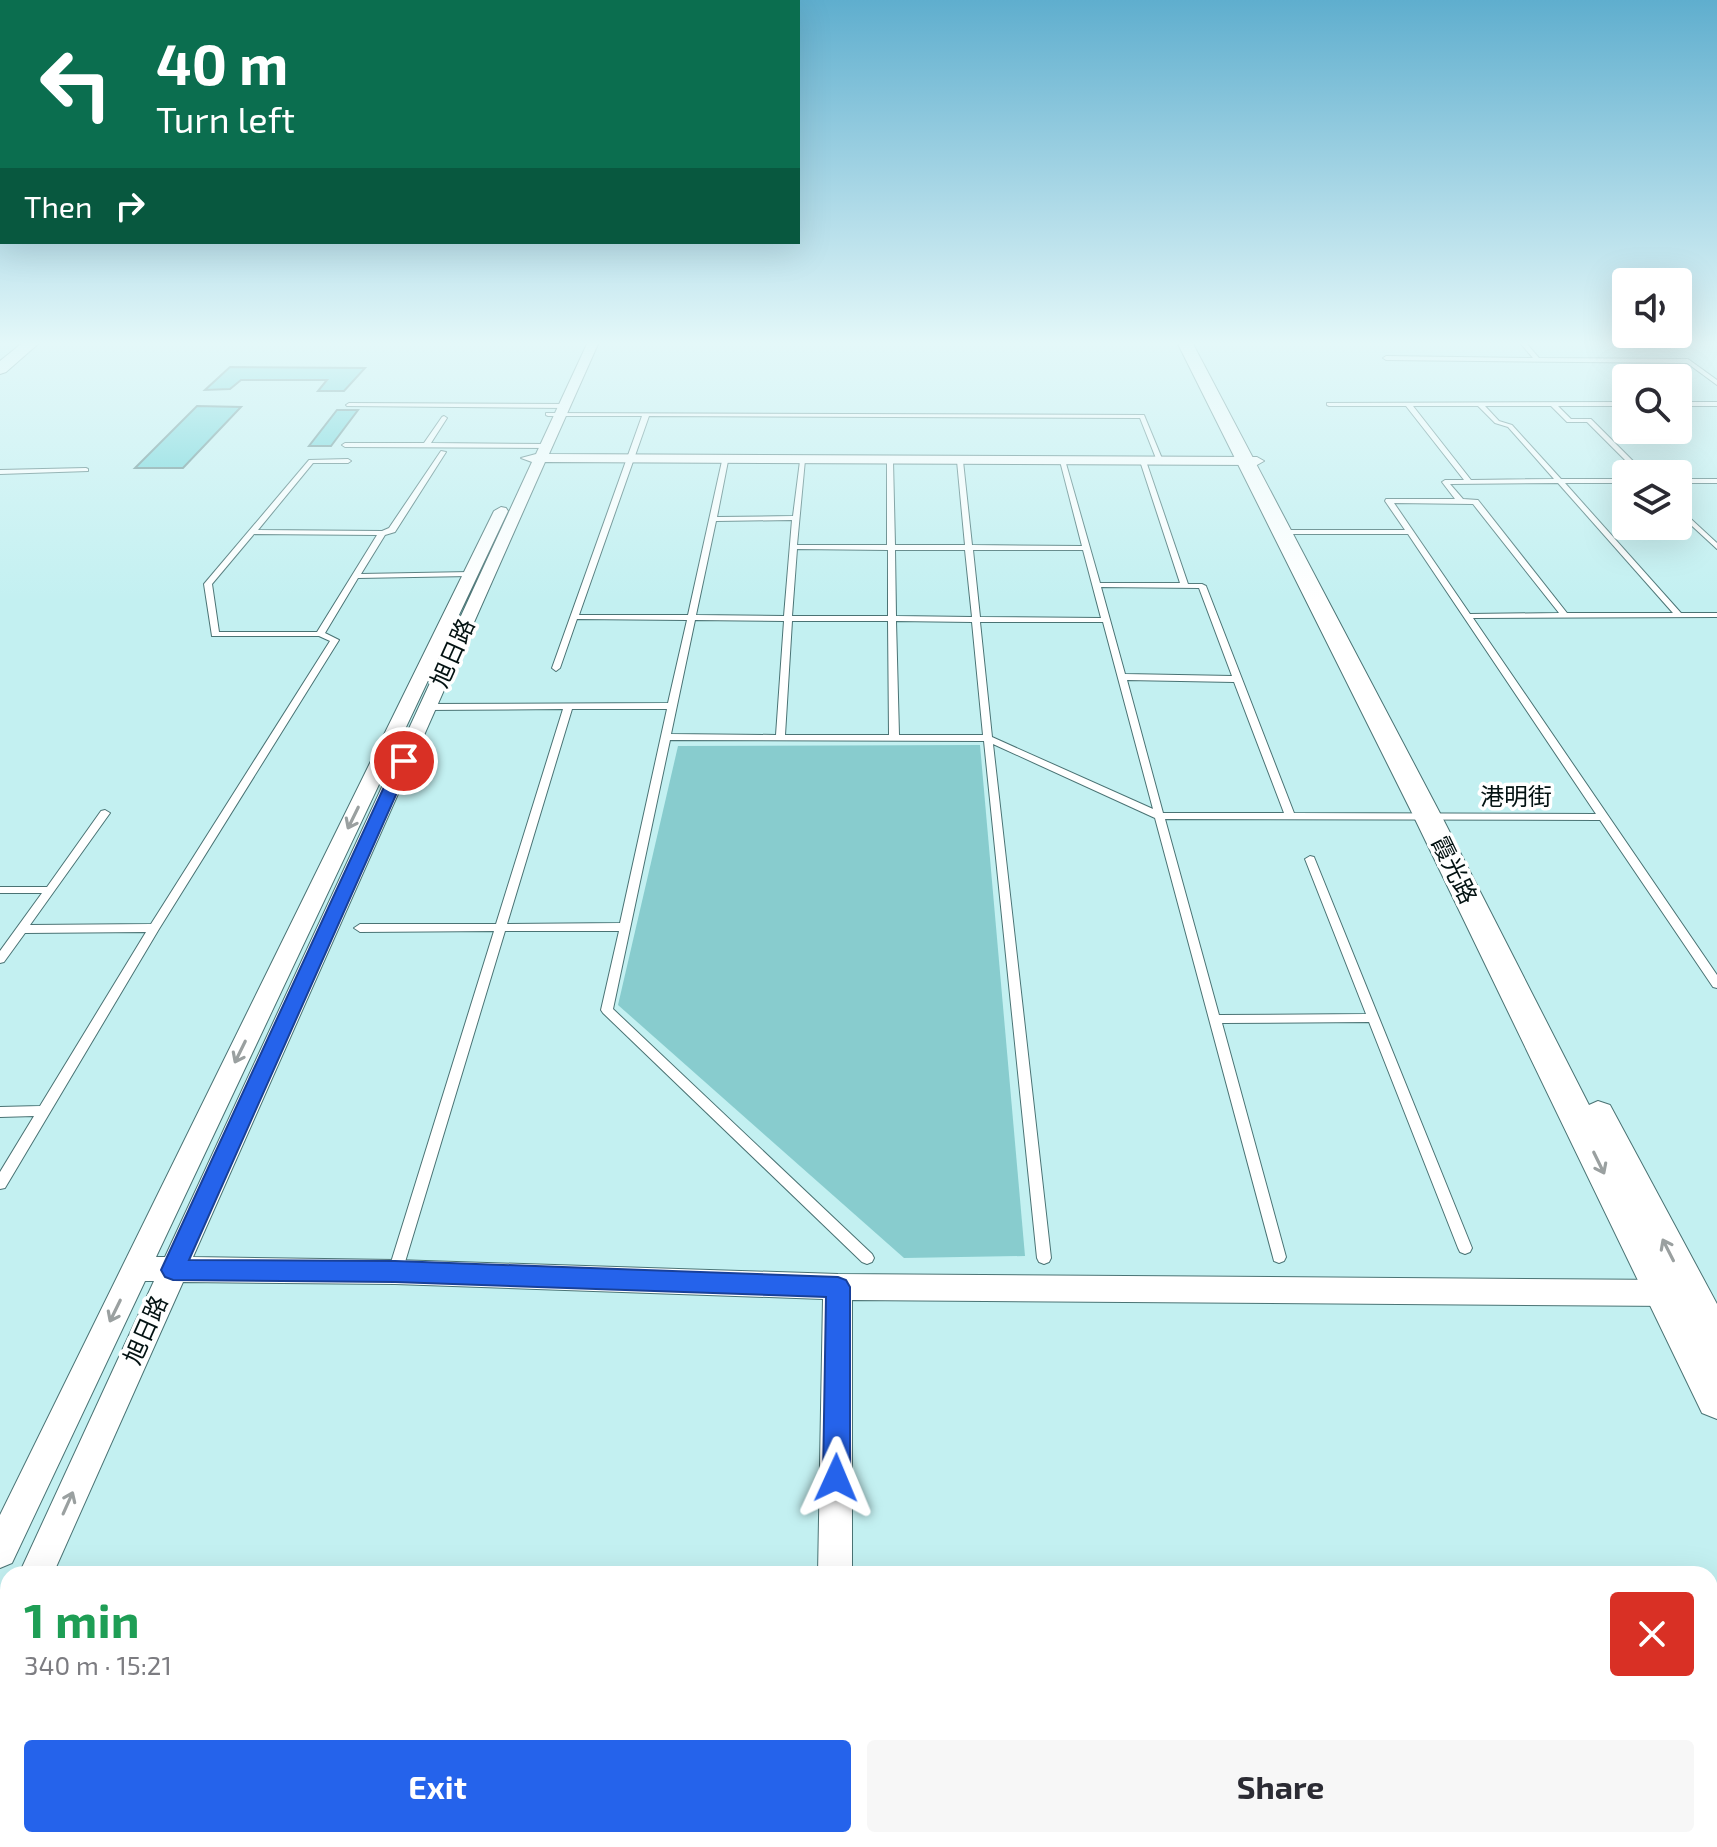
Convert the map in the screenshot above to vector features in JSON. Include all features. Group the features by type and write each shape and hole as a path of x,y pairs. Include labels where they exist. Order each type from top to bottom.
{"street":[{"name":"旭日路","path":"40,1566 173,1270 418,707 547,430"},
{"name":"霞光路","path":"1234,430 1252,461"},
{"name":"霞光路","path":"1237,430 1710,1354 1717,1399"},
{"name":"旭日路","path":"0,1551 135,1269 418,707 470,574 537,452"},
{"path":"537,452 631,460 1252,461"},
{"path":"135,1269 395,1272 838,1287 1677,1293"},
{"path":"835,1566 838,1287"}],"lane":[{"path":"426,446 436,430"},
{"path":"556,668 641,430"},
{"path":"1148,430 1160,461"},
{"path":"1428,430 1468,481"},
{"path":"1514,430 1679,615"},
{"path":"1599,430 1629,460"},
{"path":"345,445 537,452"},
{"path":"252,532 382,533 392,530 443,452"},
{"path":"0,1184 154,928 335,640 320,634 215,634 208,584 311,461 348,461"},
{"path":"725,461 607,1010 867,1258"},
{"path":"780,737 793,547 803,461"},
{"path":"890,461 894,738"},
{"path":"960,461 1044,1258"},
{"path":"1063,461 1279,1257"},
{"path":"1143,461 1185,586"},
{"path":"0,472 86,470"},
{"path":"1461,501 1445,482 1612,481"},
{"path":"1692,481 1717,481"},
{"path":"1565,616 1475,502 1389,501 1717,984"},
{"path":"712,519 796,518"},
{"path":"1692,523 1717,547"},
{"path":"1289,532 1410,532"},
{"path":"320,634 382,533"},
{"path":"793,547 1086,548"},
{"path":"356,576 470,574"},
{"path":"1096,585 1202,586 1290,816"},
{"path":"1467,616 1717,615"},
{"path":"576,617 1105,620"},
{"path":"1121,677 1236,679"},
{"path":"395,1272 568,706"},
{"path":"418,707 672,706"},
{"path":"665,737 988,738 1159,816"},
{"path":"0,959 105,813"},
{"name":"港明街","path":"1159,816 1603,817"},
{"path":"1310,859 1465,1248"},
{"path":"0,890 50,890"},
{"path":"360,928 623,927"},
{"path":"22,929 154,928"},
{"path":"1214,1019 1373,1018"},
{"path":"0,1112 44,1111"}],"shaded area":[{"path":"980,745 1025,1256 904,1258 618,1005 678,746"}],"building":[{"path":"173,430 219,430 183,468 135,468"},
{"path":"321,430 343,430 331,446 309,446"}],"route":[{"path":"404,761 173,1270 395,1272 838,1287 836,1478"}]}
